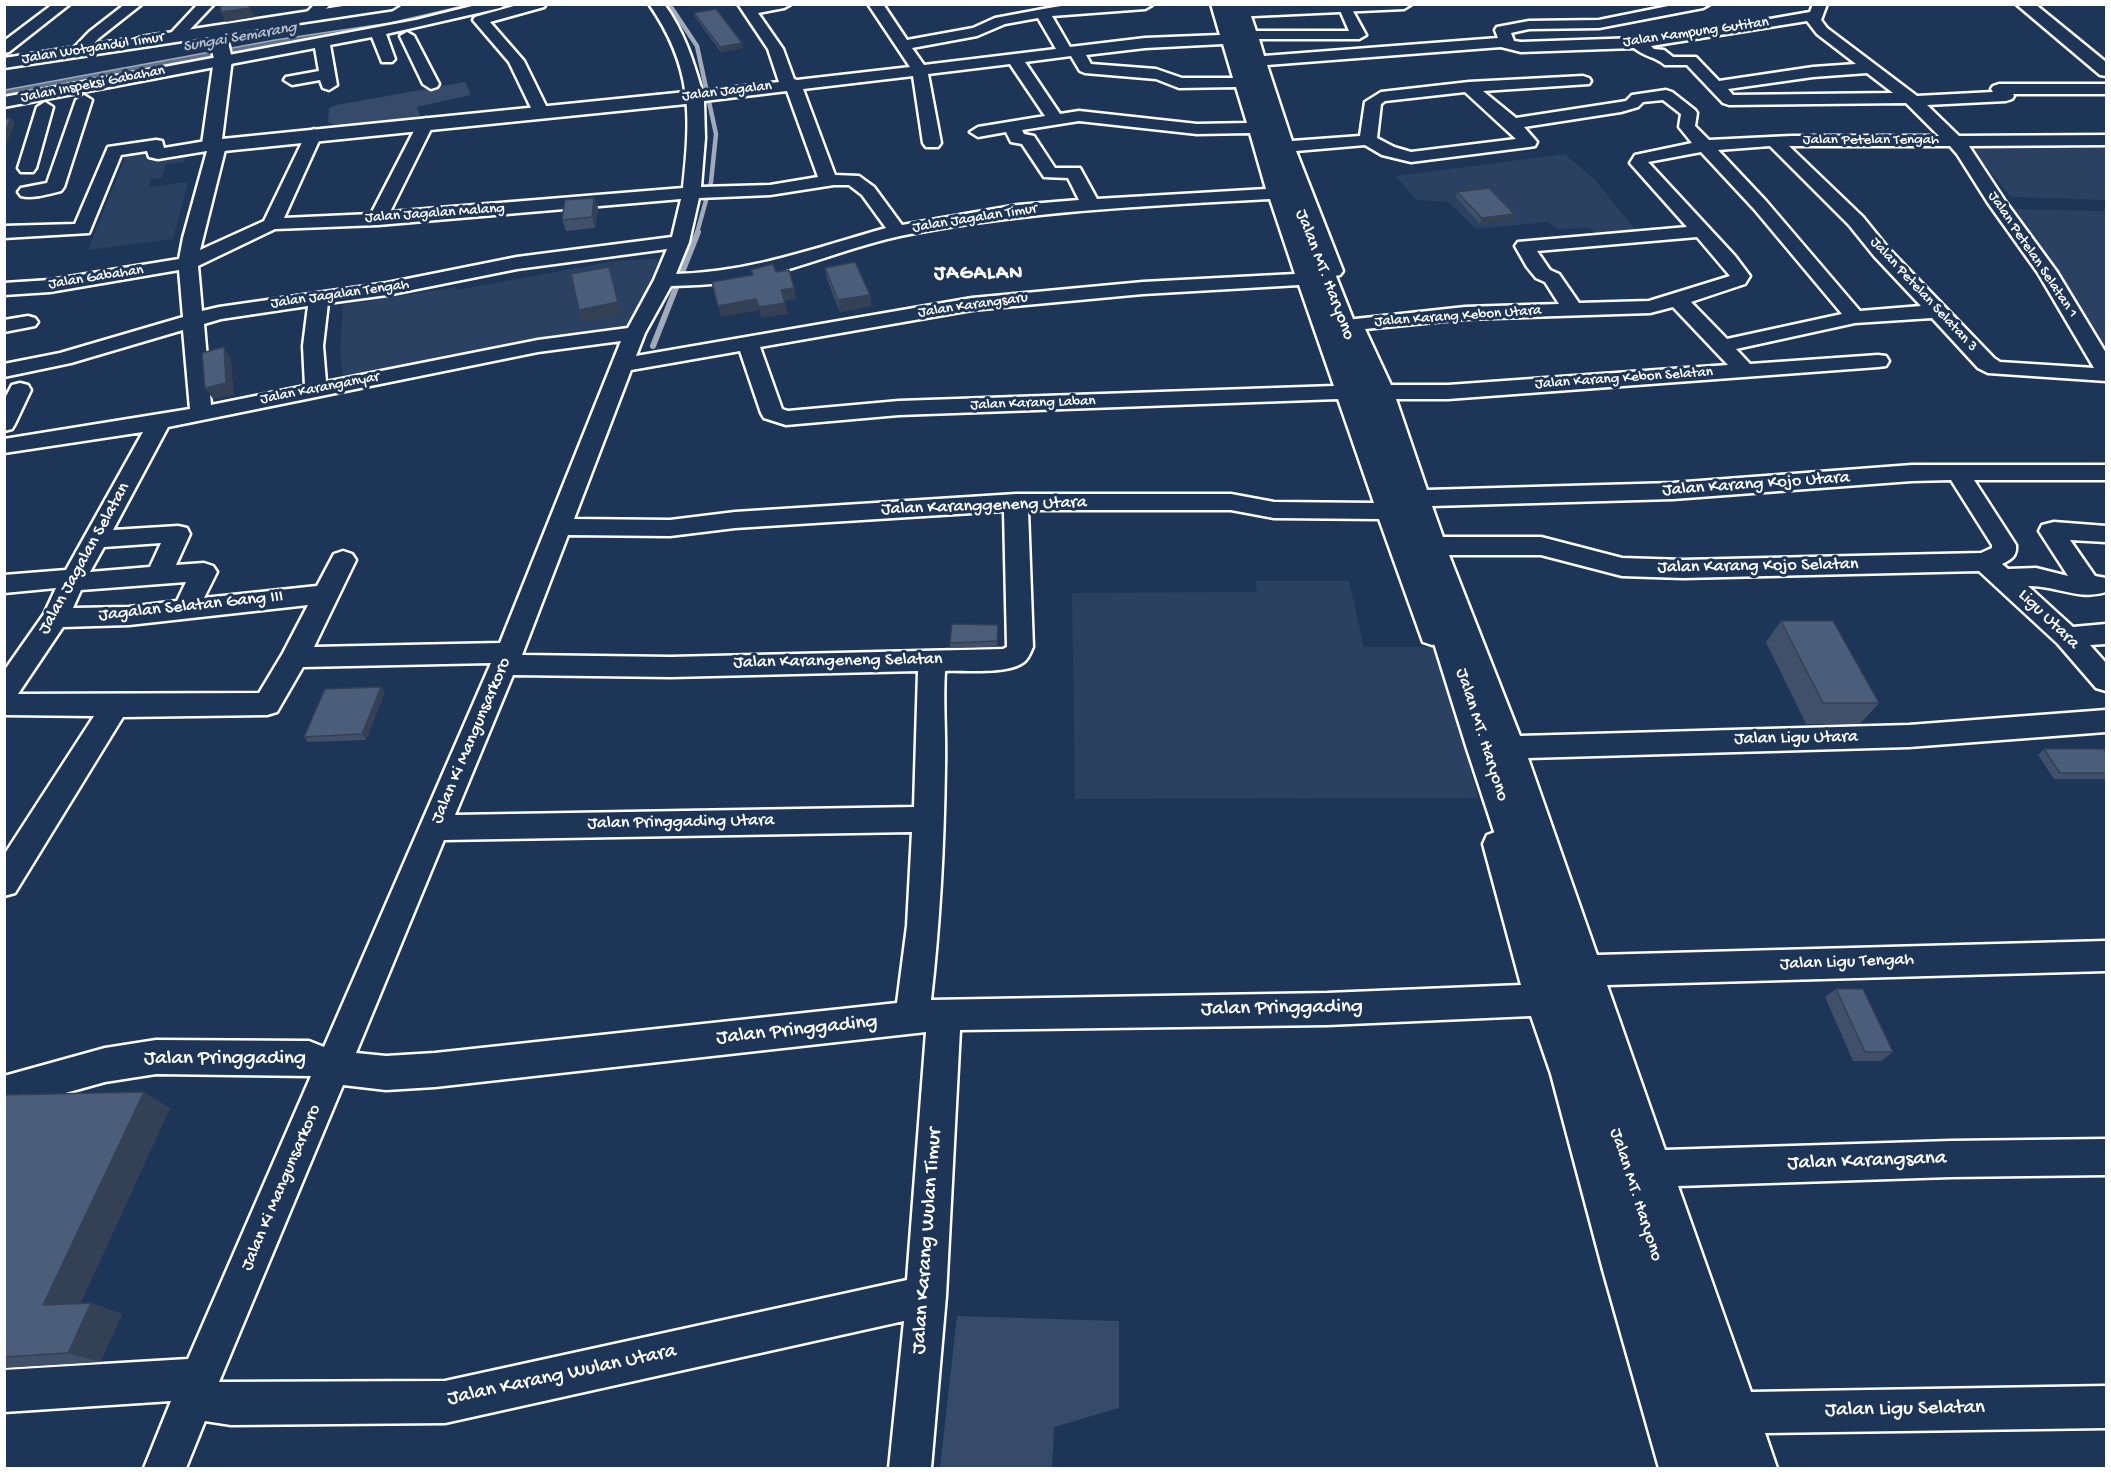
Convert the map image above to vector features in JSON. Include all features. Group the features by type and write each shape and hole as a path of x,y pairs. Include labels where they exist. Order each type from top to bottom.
{"main road":[{"name":"Jalan Wotgandul Timur","path":"4,63 176,36 203,28 317,10 392,4"},
{"path":"1252,76 1346,8 1404,4"},
{"path":"2024,4 2104,67"},
{"path":"203,28 222,59 214,146"},
{"name":"Jalan MT. Haryono","path":"1252,76 1284,194 1325,282"},
{"name":"Jalan Jagalan","path":"214,146 700,96"},
{"name":"Jalan MT. Haryono","path":"1426,546 1440,634 1481,722 1564,984 1582,1074 1641,1169 1720,1413 1721,1468"}],"street":[{"path":"4,49 63,4"},
{"path":"78,52 94,35 135,4"},
{"path":"203,28 207,4"},
{"path":"4,114 84,100 222,59 455,4"},
{"path":"383,30 395,35 500,4"},
{"path":"539,4 480,20 516,61 541,112"},
{"name":"Jalan Ki Mangunsarkoro","path":"165,1468 186,1386 322,1063 434,828 497,657 560,527 636,333 674,280 680,242 704,192 697,138 700,96 670,23 656,4"},
{"path":"747,7 784,4"},
{"path":"875,4 920,70 932,143"},
{"name":"Jalan Kampung Gutitan","path":"1703,4 1599,24 1526,25 1503,30 1507,42 1521,48 1638,44 1690,37 1817,10"},
{"path":"903,45 977,32 982,27 996,22 1043,13 1080,7 1145,5"},
{"path":"747,7 774,43 828,180"},
{"path":"1043,13 1058,43 1071,52 1085,68 1156,74 1168,77 1179,84 1252,76 1359,36 1346,8"},
{"name":"Jalan Petelan Selatan 1","path":"1817,10 1816,25 1911,100 1970,159 1997,203 2047,272 2106,370"},
{"path":"383,30 387,59"},
{"name":"Jalan Inspeksi Gabahan","path":"4,102 383,30"},
{"path":"412,30 431,84"},
{"path":"292,80 328,80 322,41"},
{"name":"Jalan Jagalan","path":"700,96 1165,41 1252,76"},
{"name":"Jalan Kampung Gutitan","path":"1252,76 1507,42"},
{"path":"1638,44 1651,54 1659,53 1670,62 1691,60 1732,102 1911,100 2006,96 1992,83 1971,82"},
{"path":"1829,55 1850,53"},
{"path":"4,88 222,59"},
{"path":"1015,59 1033,89 1055,118"},
{"path":"1716,86 1813,72 1869,68"},
{"path":"978,132 1055,118 1088,116 1197,129 1252,76"},
{"path":"1252,76 1388,151 1408,157 1529,142 1469,87"},
{"path":"1252,76 1367,393 1399,497 1426,546 1481,722"},
{"path":"1368,140 1367,130 1374,100 1406,93 1469,87 1583,81"},
{"path":"1888,82 1917,82"},
{"path":"1999,88 2106,89"},
{"path":"1512,124 1621,107 1631,105 1638,98 1666,95 1689,113 1688,127 1760,204 1855,317"},
{"path":"4,231 27,201 55,187 84,100"},
{"path":"27,168 45,107"},
{"path":"378,219 426,123"},
{"path":"1012,125 1017,138 1028,140 1050,173 1074,172 1091,205"},
{"path":"272,224 314,134"},
{"name":"Jalan Petelan Tengah","path":"1702,144 1773,141 2106,140"},
{"name":"Jalan Petelan Selatan 3","path":"1773,141 1856,221 1881,252 1967,344 1993,367 2106,375"},
{"name":"Jalan Karang Kebon Utara","path":"1349,325 1465,313 1640,308 1678,300 1740,279 1728,260 1639,164 1641,159 1702,144"},
{"path":"4,231 82,229 115,150 156,145 155,153 158,154 214,146 188,263 201,413"},
{"name":"Jalan Jagalan Malang","path":"188,263 272,224 378,219 704,192 770,189 828,180 853,180 868,190 897,231"},
{"name":"Jalan Jagalan Timur","path":"674,280 732,276 773,268 805,256 897,231 1018,210 1284,194"},
{"name":"Jalan Karang Kebon Utara","path":"1573,310 1552,278 1544,274 1534,263 1525,246 1701,231"},
{"name":"Jalan Jagalan Tengah","path":"4,371 64,359 192,319 219,313 430,282 517,263 680,242"},
{"name":"Jalan Gabahan","path":"4,289 50,286 188,263"},
{"path":"1325,282 1349,325 1367,393 1440,634"},
{"name":"Jalan Karangsaru","path":"624,365 972,304 1143,288 1325,282"},
{"path":"316,389 313,346 319,299"},
{"path":"1678,300 1744,370"},
{"path":"1722,346 1855,317 1938,311"},
{"path":"4,326 28,322"},
{"name":"Jalan Karanganyar","path":"4,446 160,422 538,346 636,333"},
{"name":"Jalan Karang Laban","path":"748,343 772,412 786,418 899,408 1367,393"},
{"name":"Jalan Karang Kebon Selatan","path":"1367,393 1467,391 1878,361"},
{"path":"4,424 20,390"},
{"name":"Jalan Jagalan Selatan","path":"4,693 55,618 73,580 160,422"},
{"name":"Jalan Karang Kojo Utara","path":"1399,497 1674,491 1912,473 2106,472"},
{"path":"1958,473 2004,545 2004,552 1994,570"},
{"name":"Jalan Karanggeneng Utara","path":"560,527 670,528 735,520 1016,502 1231,502 1274,510 1399,497"},
{"name":"Jalan Karangeneng Selatan","path":"295,657 444,654 671,667 932,659 1008,659 1019,651 1016,502"},
{"path":"2097,585 2051,531 2106,534"},
{"path":"96,539 178,534 159,575"},
{"name":"Jalan Karang Kojo Selatan","path":"1426,546 1541,546 1622,567 1994,570 2036,577 2070,586 2097,585"},
{"path":"4,704 115,706 267,704 295,657 342,561"},
{"name":"Ligu Utara","path":"1994,570 2067,637 2106,681"},
{"path":"4,584 204,572 186,609"},
{"name":"Jagalan Selatan Gang III","path":"55,618 129,616 327,594"},
{"path":"2067,637 2106,634"},
{"path":"928,1016 922,926 931,764 929,713 932,659"},
{"path":"4,883 115,706"},
{"name":"Jalan Ligu Utara","path":"1481,722 1909,736 2106,721"},
{"name":"Jalan Pringgading Utara","path":"434,828 928,819"},
{"name":"Jalan Ligu Tengah","path":"1564,984 2106,956"},
{"path":"1564,984 1641,1169"},
{"name":"Jalan Pringgading","path":"4,1093 66,1075 132,1060 209,1056 322,1063 386,1073 435,1070 928,1016 1328,1009 1564,984"},
{"name":"Jalan Karang Wulan Timur","path":"910,1468 926,1296 928,1016"},
{"path":"1582,1074 1622,1270 1680,1468"},
{"name":"Jalan Karangsana","path":"1641,1169 1951,1159 2106,1157"},
{"name":"Jalan Karang Wulan Utara","path":"4,1391 122,1385 186,1386 231,1404 462,1400 926,1296"},
{"name":"Jalan Ligu Selatan","path":"1720,1413 2106,1407"},
{"path":"1720,1413 1756,1468"}],"shaded area":[{"path":"467,5 494,5 406,25 5,100 5,90 275,40 390,23"},
{"path":"465,82 471,95 417,107 421,119 340,127 328,122 329,108 336,105"},
{"path":"1967,143 2106,143 2106,200 2011,197"},
{"path":"155,147 186,152 185,162 166,164 162,178 151,179 149,187 188,182 173,239 88,250 128,151"},
{"path":"1565,154 1596,181 1638,233 1604,236 1588,228 1558,229 1548,222 1476,229 1448,202 1417,200 1395,176"},
{"path":"2012,209 2106,211 2106,353"},
{"path":"664,258 629,326 343,376 340,350 343,305 456,287 457,290 615,261"},
{"path":"1255,581 1349,581 1364,647 1436,647 1478,798 1075,799 1072,593 1257,592"},
{"path":"957,1316 1119,1321 1119,1408 1054,1427 1052,1468 940,1468"}],"building":[{"path":"221,4 248,4 250,8 221,12"},
{"path":"716,9 742,43 720,47 694,13"},
{"path":"11,118 4,135 4,119"},
{"path":"1489,188 1514,214 1482,218 1457,192"},
{"path":"594,198 592,217 562,220 565,200"},
{"path":"855,262 870,295 838,300 825,268"},
{"path":"773,264 776,272 789,270 794,288 781,290 785,303 759,307 756,299 718,306 712,282 753,275 751,270"},
{"path":"609,267 618,302 579,310 571,274"},
{"path":"224,347 226,383 205,388 202,353"},
{"path":"1781,621 1833,621 1879,703 1823,703"},
{"path":"952,624 998,625 997,641 950,643"},
{"path":"381,687 362,734 304,737 325,689"},
{"path":"2044,749 2104,749 2106,773 2060,773"},
{"path":"1836,989 1863,989 1893,1052 1865,1052"},
{"path":"144,1092 43,1305 91,1303 68,1353 4,1357 4,1095"}],"waterway":[{"path":"669,4 697,46 716,134 711,182 697,233"},
{"path":"653,346 698,232"}],"district":[{"name":"JAGALAN","path":"979,275"}],"water label":[{"name":"Sungai Semarang","path":"240,38"}]}
